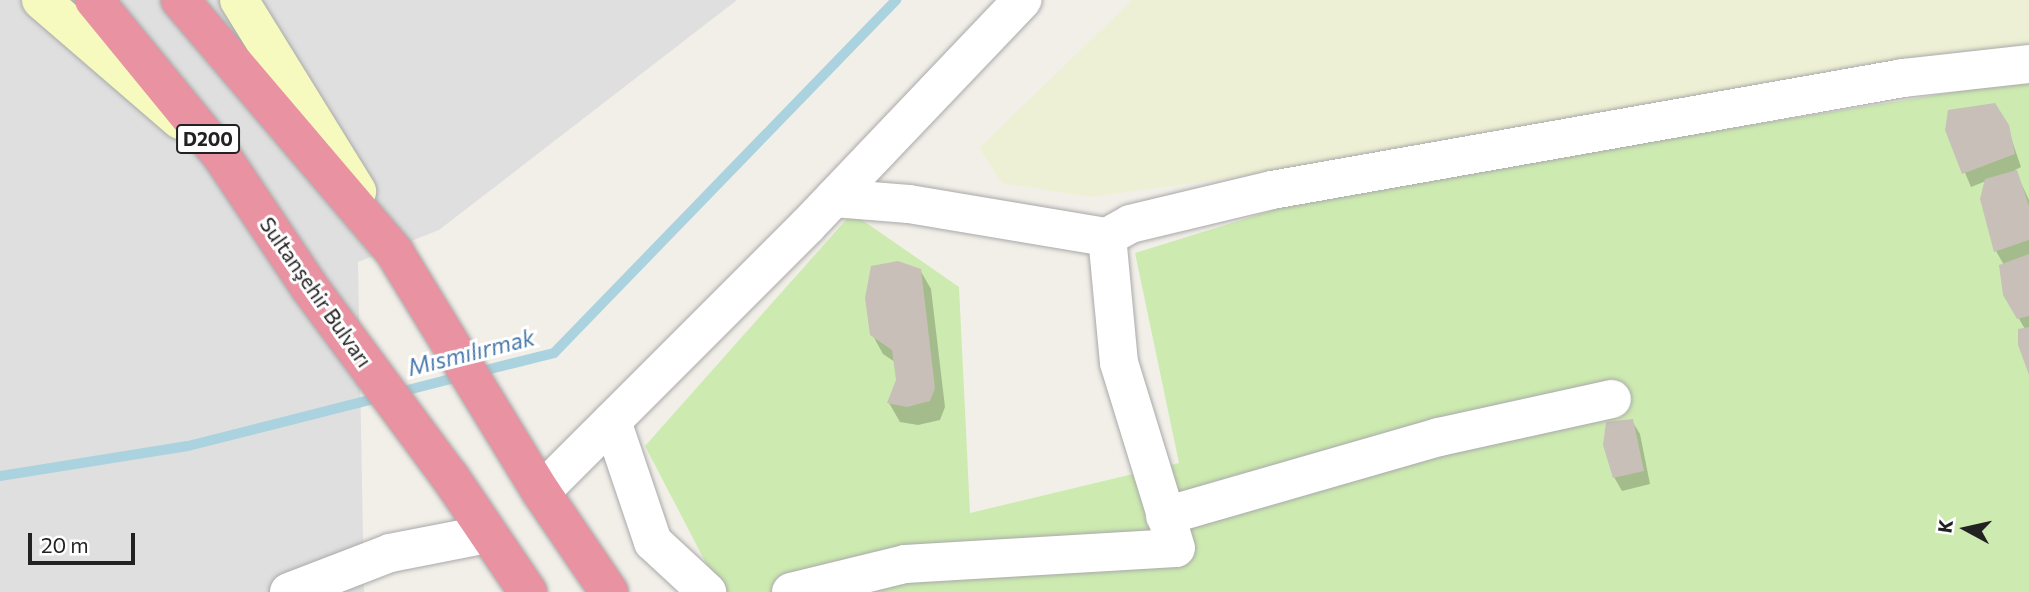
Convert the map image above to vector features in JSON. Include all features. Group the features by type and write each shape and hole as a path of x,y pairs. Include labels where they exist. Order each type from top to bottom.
{"highway":[{"name":"Sultanşehir Bulvarı","path":"94,0 221,155 310,288 450,477 528,592"},
{"path":"180,0 395,253 541,492 609,592"}],"main road":[{"path":"41,0 221,155"},
{"path":"239,0 395,253"}],"street":[{"path":"541,492 834,198 1022,0"},
{"path":"834,198 909,204 1107,237 1130,224 1286,187 1903,78 2029,64"},
{"path":"791,592 905,564 1176,548 1119,363 1107,237"},
{"path":"1165,516 1439,437 1612,400"},
{"path":"612,421 653,542 707,592"},
{"path":"289,592 390,553 488,534"}],"shaded area":[{"path":"0,0 737,0 439,230 358,262 364,592 0,592"}],"green space":[{"path":"1132,0 2029,0 2029,54 1306,168 1090,197 1002,183 979,148"},
{"path":"2029,80 2029,592 721,592 645,446 852,213 959,287 970,513 1179,463 1135,253 1328,193"}],"building":[{"path":"1995,103 2009,125 2015,154 1962,174 1945,130 1948,110"},
{"path":"2017,170 2029,206 2029,240 1994,252 1980,199 1985,179"},
{"path":"2029,254 2029,316 2017,319 2003,295 1999,265"},
{"path":"898,261 921,269 935,388 930,401 907,407 887,403 896,380 892,350 870,335 865,298 871,266"},
{"path":"2029,327 2029,375 2018,345 2018,329"},
{"path":"1633,419 1644,471 1613,478 1603,445 1606,422"}],"waterway":[{"name":"Mısmılırmak","path":"478,372 554,353 896,0"},
{"name":"Mısmılırmak","path":"396,393 462,376"},
{"name":"Mısmılırmak","path":"0,476 188,446 381,397"}]}
